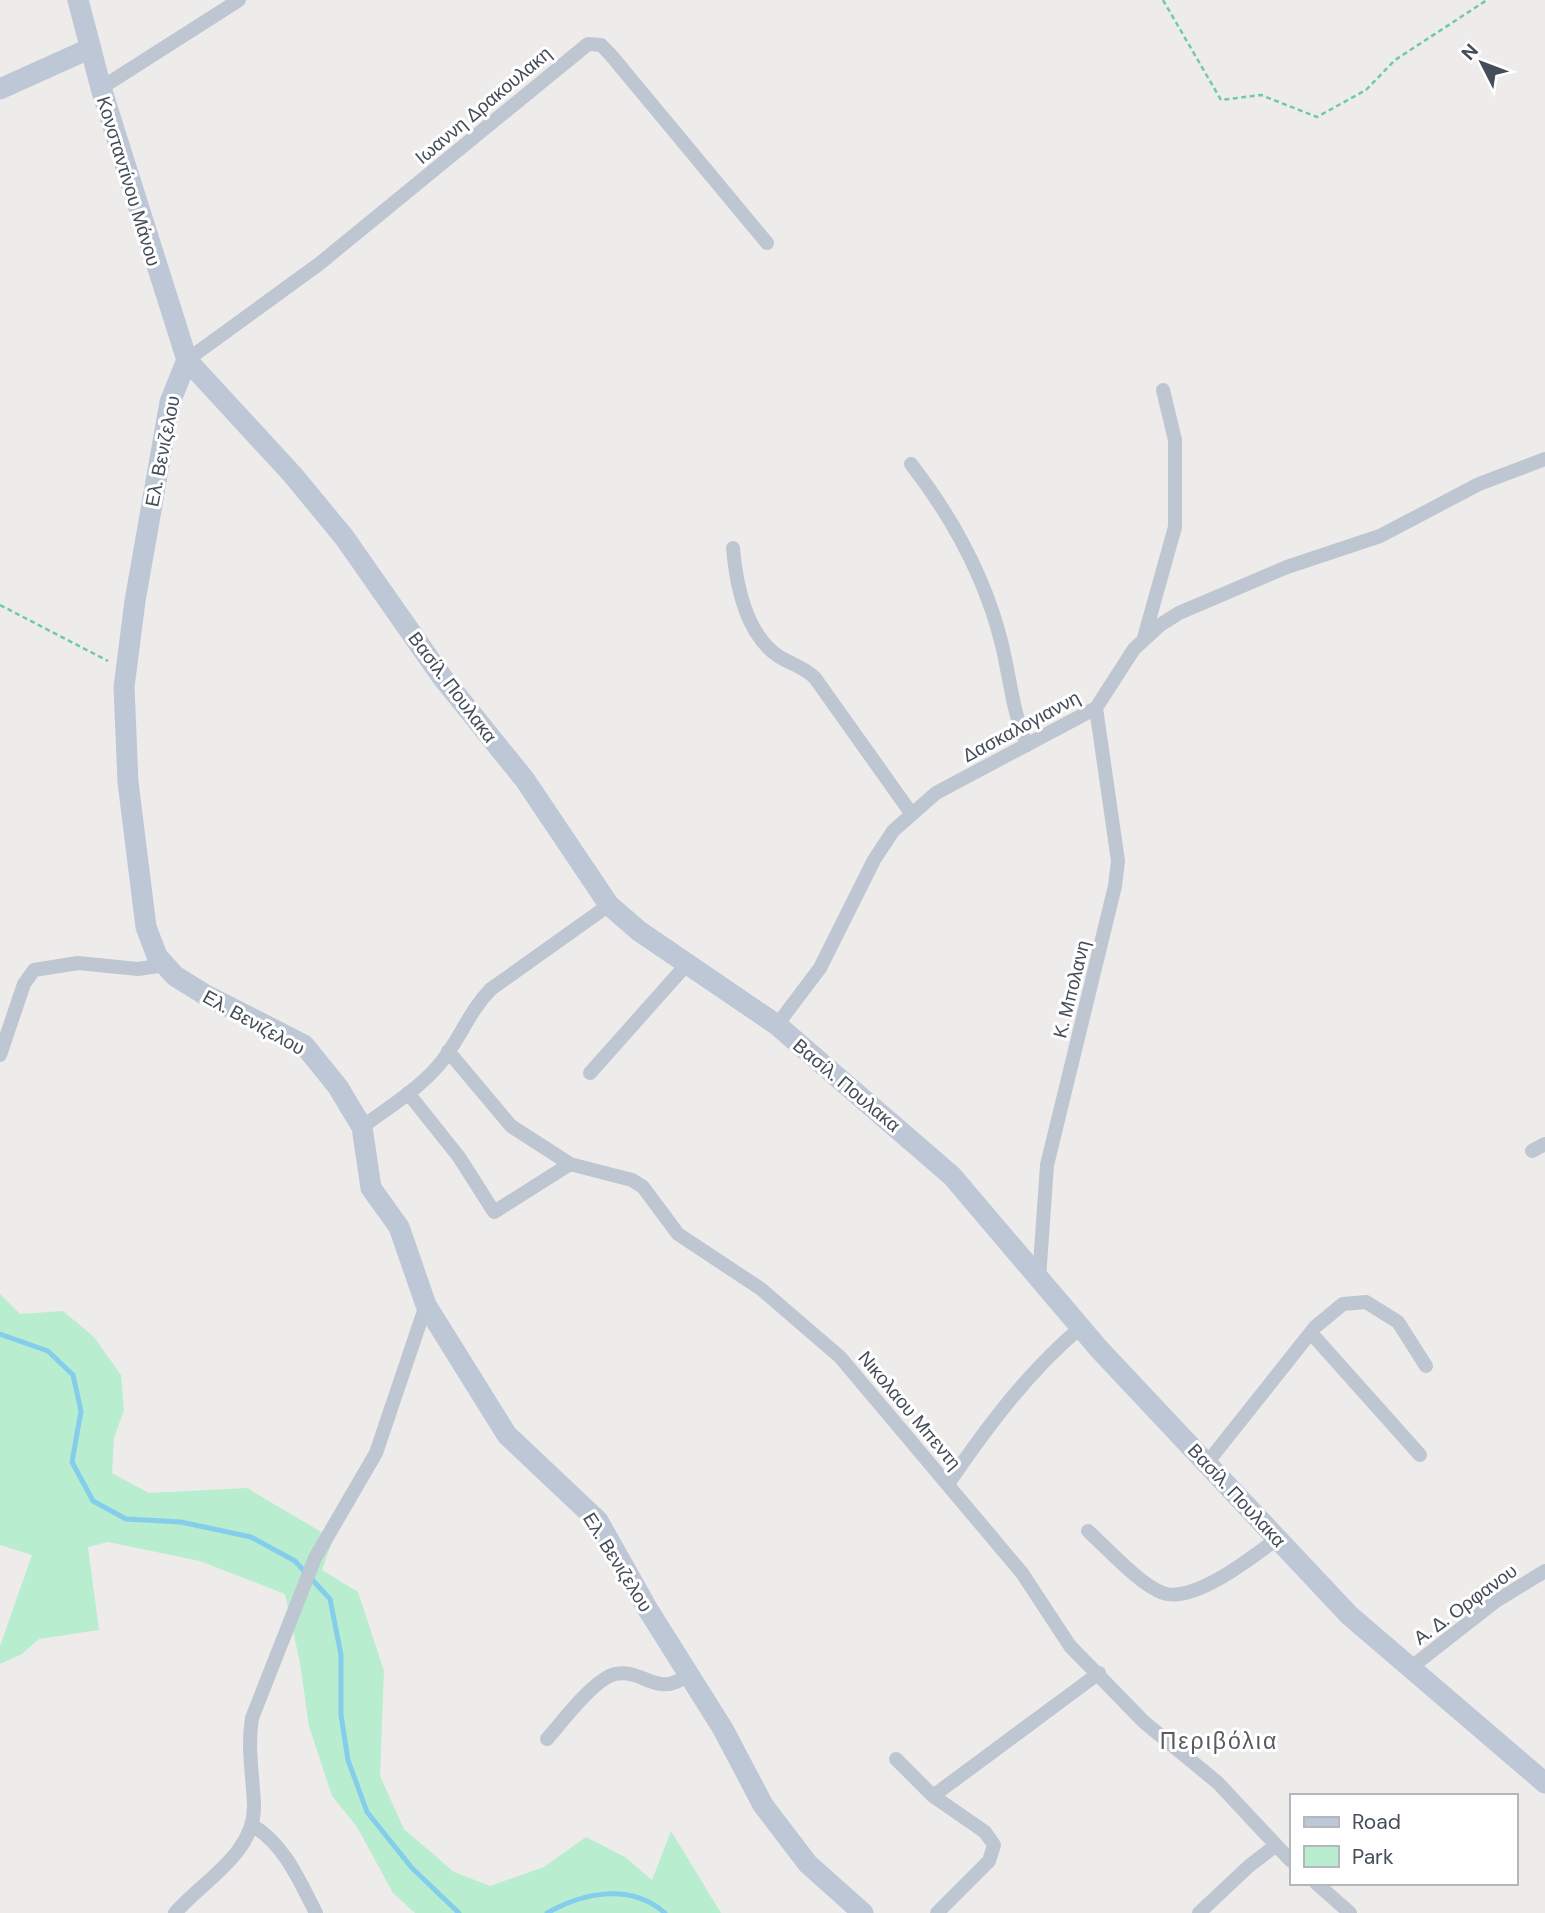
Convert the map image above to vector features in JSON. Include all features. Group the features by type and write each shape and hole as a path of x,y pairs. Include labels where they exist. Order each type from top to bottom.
{"main road":[{"name":"Κονσταντίνου Μάνου","path":"78,0 101,88 187,360"},
{"path":"0,89 91,48"},
{"name":"Ελ. Βενιζελου","path":"187,360 170,402 135,601 126,671 128,782 145,914 157,956 175,976 204,994 304,1045 338,1087 362,1127 371,1188 399,1227 426,1305 507,1434 529,1459 598,1521 723,1729 763,1805 808,1864 863,1913"},
{"name":"Βασίλ. Πουλακα","path":"187,360 292,474 344,537 442,677 525,780 609,905 687,964 777,1025 952,1176 1080,1328 1349,1615 1409,1669 1543,1776"}],"street":[{"path":"101,88 239,0"},
{"name":"Ιωαννη Δρακουλακη","path":"187,360 319,264 579,51 594,43 610,54 767,243"},
{"path":"1144,639 1175,527 1175,440 1163,390"},
{"name":"Δασκαλογιαννη","path":"777,1025 820,968 874,860 893,831 936,793 1096,708 1144,639 1179,613 1287,567 1380,536 1479,484 1545,459"},
{"path":"911,464 940,504 972,561 1002,643 1020,729 1027,744"},
{"path":"733,548 742,597 759,635 779,656 806,669 815,678 911,813"},
{"name":"Κ. Μπολανη","path":"1039,1279 1047,1165 1115,886 1118,860 1096,708"},
{"path":"362,1127 408,1093 439,1065 478,1003 491,989 609,905"},
{"path":"0,1055 24,984 34,970 78,963 138,969 165,965"},
{"path":"590,1073 687,964"},
{"name":"Νικολαου Μπεντη","path":"448,1051 511,1126 570,1164 632,1180 642,1186 678,1234 761,1289 839,1357 1022,1573 1070,1646 1144,1722 1218,1783 1290,1860"},
{"path":"408,1093 459,1157 494,1212 570,1164"},
{"path":"1532,1151 1545,1143"},
{"path":"1207,1463 1311,1333 1343,1304 1366,1302 1398,1322 1426,1366"},
{"path":"175,1913 228,1862 242,1845 252,1825 248,1738 252,1718 315,1559 376,1453 426,1305"},
{"path":"948,1484 1014,1392 1080,1328"},
{"path":"1311,1333 1420,1455"},
{"path":"1088,1531 1154,1588 1169,1594 1192,1590 1230,1572 1278,1538"},
{"name":"Α. Δ. Ορφανου","path":"1409,1669 1496,1601 1545,1571"},
{"path":"933,1796 1099,1673"},
{"path":"547,1739 608,1676 628,1674 671,1685 688,1674"},
{"path":"896,1759 933,1796 985,1832 994,1845 989,1861 937,1913"},
{"path":"252,1825 265,1833 288,1858 316,1913"},
{"path":"1199,1913 1249,1866 1275,1846"},
{"path":"1319,1885 1350,1913"}],"path":[{"path":"1163,0 1221,100 1261,95 1317,117 1366,90 1395,60 1487,0"},
{"path":"0,605 126,671"}],"green space":[{"path":"0,1294 20,1314 63,1311 94,1337 121,1375 124,1410 114,1438 112,1473 149,1493 247,1488 333,1539 322,1570 358,1592 384,1671 380,1776 404,1829 454,1872 490,1886 544,1867 586,1837 625,1857 652,1880 671,1831 721,1913 415,1913 393,1893 357,1827 332,1796 309,1726 300,1663 285,1594 200,1561 108,1542 88,1547 99,1630 39,1639 22,1654 0,1664 0,1646 32,1555 0,1545"}],"waterway":[{"path":"0,1334 48,1351 73,1375 81,1411 72,1462 93,1501 126,1519 181,1522 251,1537 295,1561 330,1599 341,1655 341,1715 348,1760 367,1812 412,1868 459,1913"},
{"path":"547,1913 576,1900 607,1894 637,1897 665,1913"}],"district":[{"name":"Περιβόλια","path":"1219,1741"}]}
